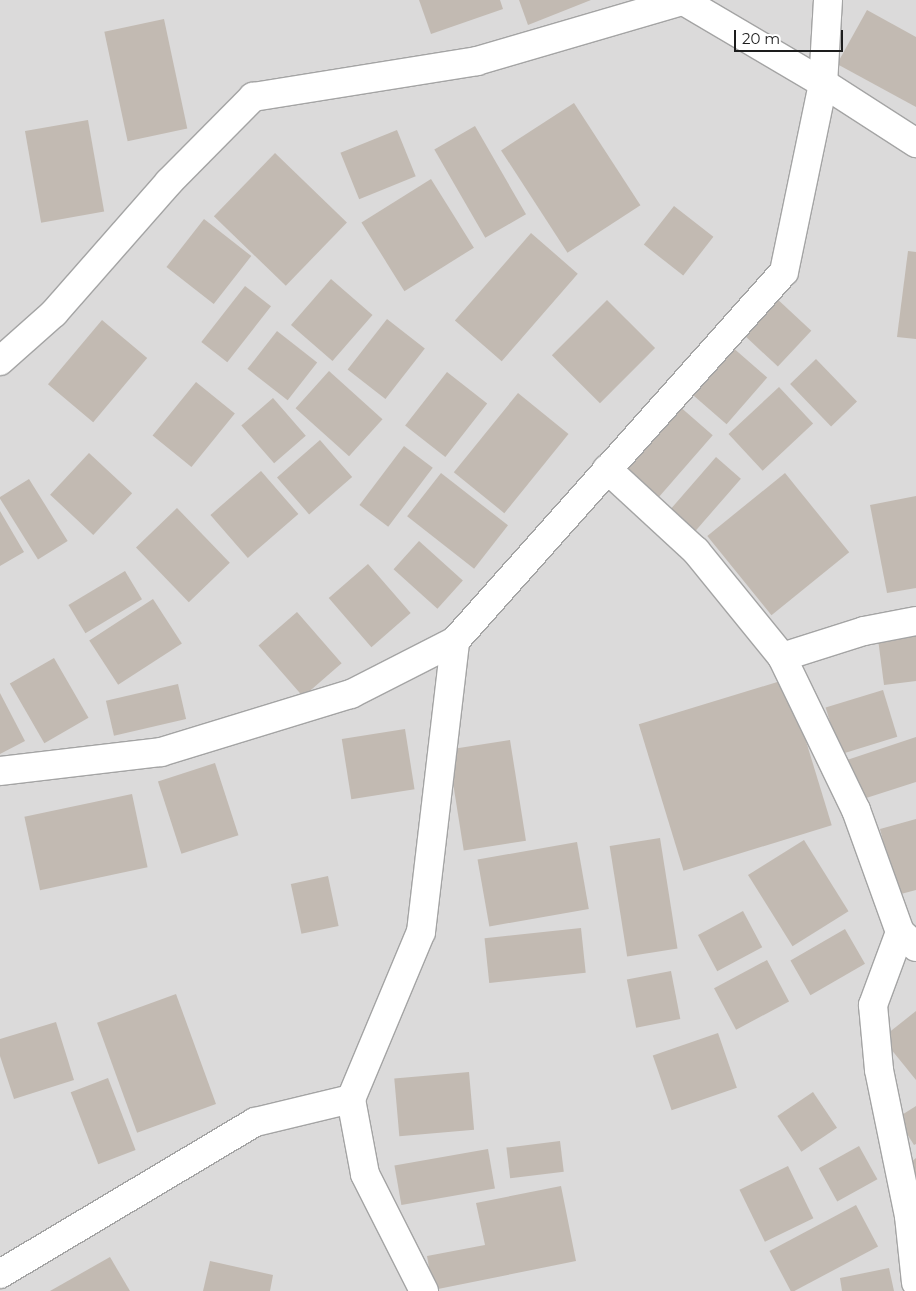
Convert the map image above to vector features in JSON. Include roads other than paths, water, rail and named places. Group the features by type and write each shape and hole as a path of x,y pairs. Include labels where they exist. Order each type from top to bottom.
{"street":[{"path":"0,361 54,313 169,182 253,97 477,61 685,0 823,83 916,143"},
{"path":"0,771 161,752 351,694 455,641 784,272 823,83 828,0"},
{"path":"607,469 696,551 782,657 856,810 908,939 873,1005 879,1070 909,1216 916,1283"},
{"path":"782,657 864,631 916,622"},
{"path":"424,1291 365,1174 351,1099 421,932 455,641"},
{"path":"0,1274 255,1122 351,1099"}]}
